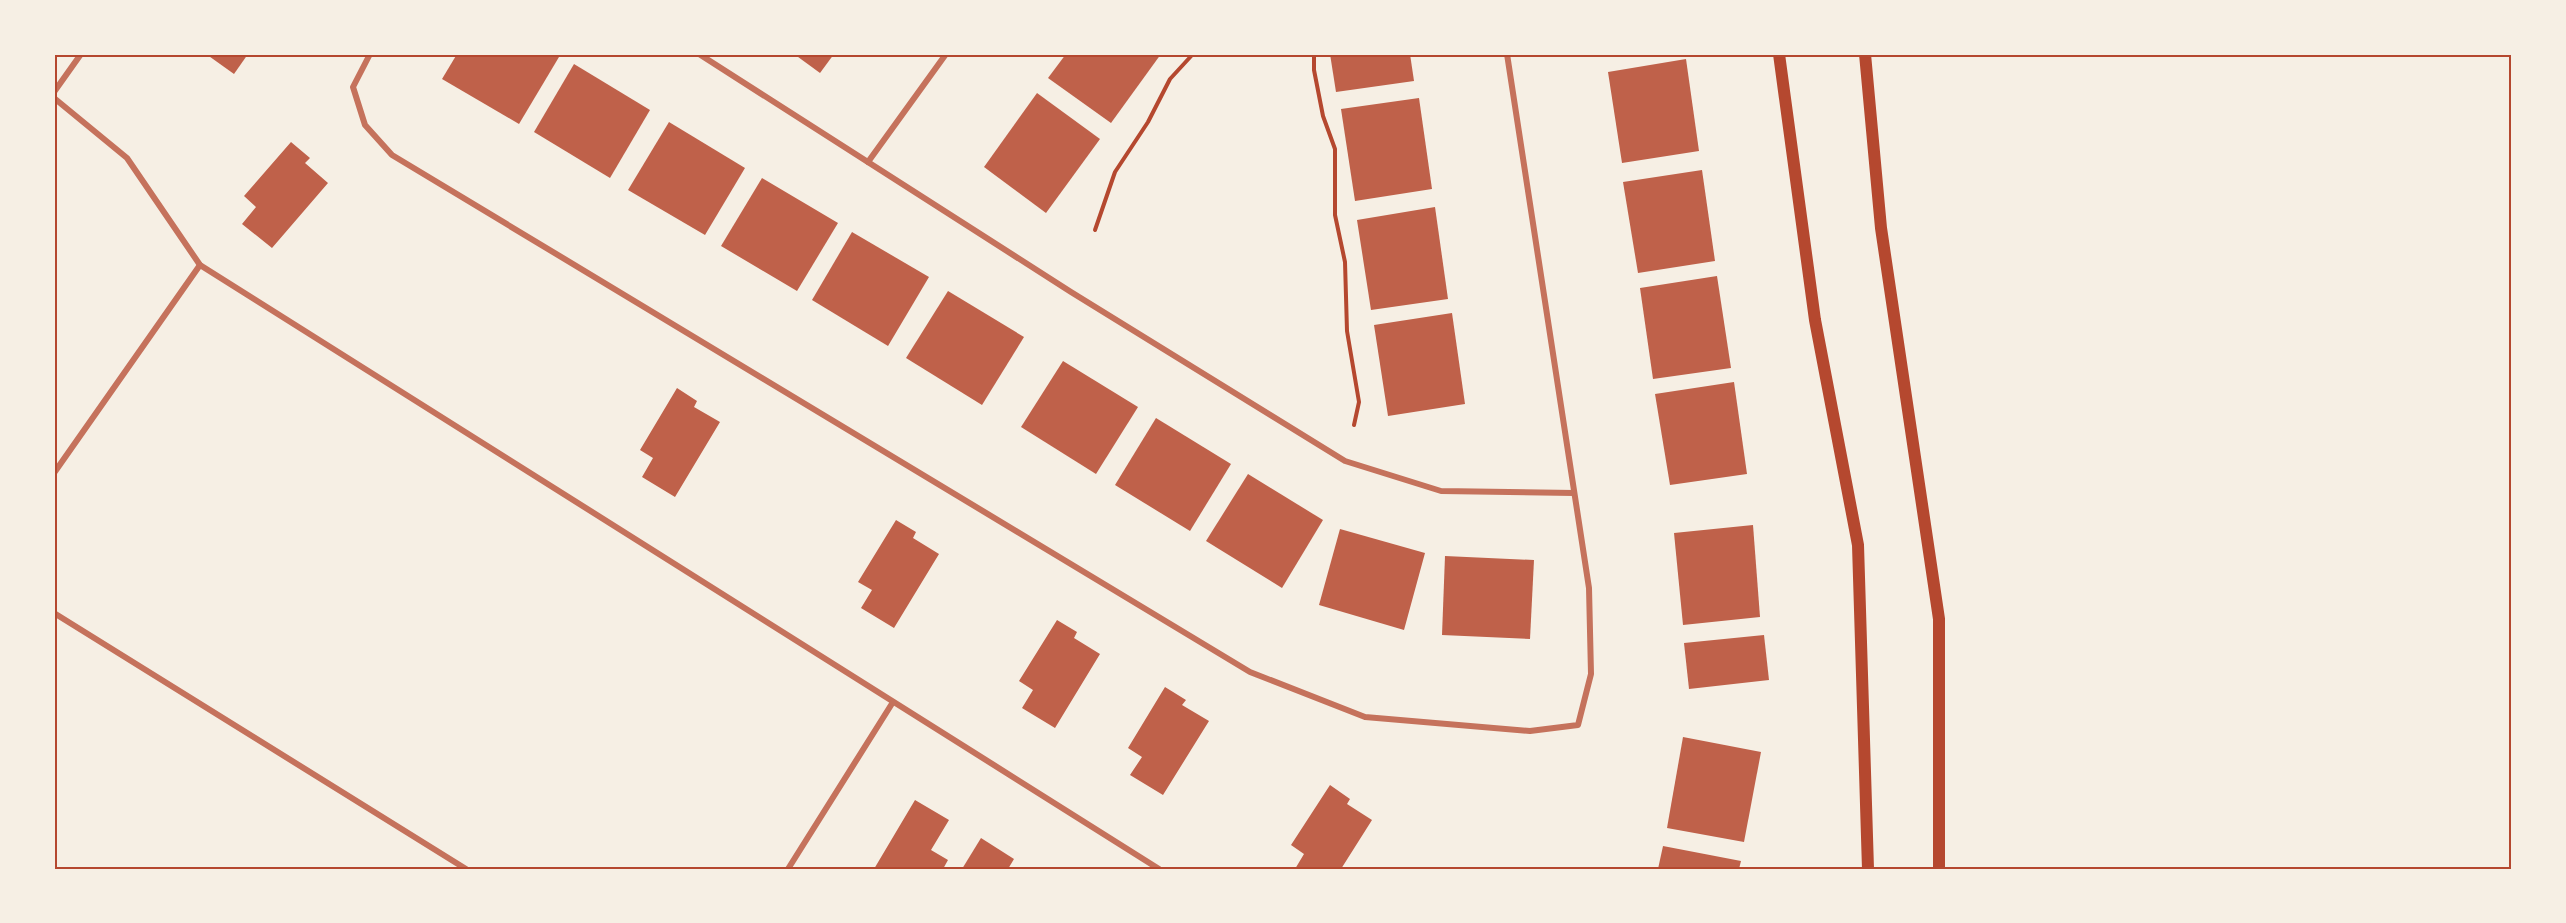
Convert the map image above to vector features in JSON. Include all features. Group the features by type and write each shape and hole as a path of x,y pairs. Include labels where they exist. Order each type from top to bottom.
{"main road":[{"path":"1779,54 1815,320 1858,545 1868,869"},
{"path":"1865,54 1881,228 1939,619 1939,869"}],"street":[{"path":"54,92 81,54"},
{"path":"370,54 353,87 365,125 392,155 1250,672 1365,717 1530,731 1578,725 1591,674 1589,588 1508,54"},
{"path":"699,54 1071,292 1345,461 1441,491 1574,493"},
{"path":"868,162 946,54"},
{"path":"54,98 128,158 200,265 1159,869"},
{"path":"54,473 200,265"},
{"path":"54,613 466,869"},
{"path":"788,869 893,702"}],"path":[{"path":"1095,230 1115,171 1148,123 1170,79 1192,54"},
{"path":"1314,54 1314,70 1323,116 1335,149 1335,215 1345,262 1347,331 1359,402 1354,424"}],"building":[{"path":"206,54 248,54 234,74"},
{"path":"457,54 555,54 559,57 519,124 442,79"},
{"path":"794,54 834,54 820,73"},
{"path":"1066,54 1161,54 1111,123 1048,78"},
{"path":"1330,54 1410,54 1414,81 1336,92"},
{"path":"1686,59 1699,151 1622,163 1608,72"},
{"path":"574,64 650,110 610,178 534,132"},
{"path":"1037,93 1100,139 1046,213 984,167"},
{"path":"1419,98 1432,189 1355,201 1341,109"},
{"path":"669,122 745,168 705,235 628,190"},
{"path":"291,142 310,158 305,163 328,183 272,248 242,224 256,207 244,196"},
{"path":"1702,170 1715,261 1638,273 1623,182"},
{"path":"762,178 838,223 797,291 721,246"},
{"path":"1435,207 1448,299 1371,310 1357,220"},
{"path":"852,232 929,277 888,346 812,300"},
{"path":"1717,276 1731,368 1653,379 1640,288"},
{"path":"948,291 1024,337 982,405 906,358"},
{"path":"1452,313 1465,404 1388,416 1374,325"},
{"path":"1063,361 1138,407 1096,474 1021,427"},
{"path":"1734,382 1747,474 1670,485 1655,394"},
{"path":"677,388 697,401 694,407 720,422 675,497 642,477 653,458 640,450"},
{"path":"1156,418 1231,464 1190,531 1115,485"},
{"path":"1248,474 1323,520 1282,588 1206,541"},
{"path":"896,520 916,532 913,538 939,554 894,628 861,608 872,590 858,582"},
{"path":"1753,525 1760,617 1683,625 1674,533"},
{"path":"1340,529 1425,553 1404,630 1319,605"},
{"path":"1445,556 1534,560 1530,639 1442,635"},
{"path":"1057,620 1077,632 1074,638 1100,654 1055,728 1022,708 1033,690 1019,681"},
{"path":"1764,635 1769,680 1689,689 1684,643"},
{"path":"1165,687 1186,700 1182,705 1209,721 1163,795 1130,775 1142,757 1128,748"},
{"path":"1683,737 1761,752 1744,842 1667,828"},
{"path":"1330,785 1350,799 1347,804 1372,820 1341,869 1295,869 1304,854 1291,845"},
{"path":"915,800 949,820 931,850 948,860 943,869 874,869"},
{"path":"981,838 1014,859 1008,869 962,869"},
{"path":"1663,846 1741,861 1739,869 1658,869"}]}
